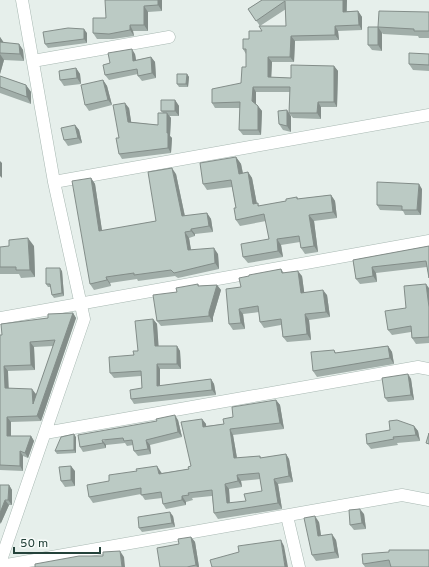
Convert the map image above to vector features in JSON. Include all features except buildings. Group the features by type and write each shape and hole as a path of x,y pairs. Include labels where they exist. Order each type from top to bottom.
{"street":[{"path":"0,563 84,319 54,182 22,0"},
{"path":"33,61 169,37"},
{"path":"54,182 429,116"},
{"path":"0,318 429,240"},
{"path":"45,433 410,368 418,367 429,369"},
{"path":"0,566 402,496 429,500"},
{"path":"287,516 298,567"}]}
